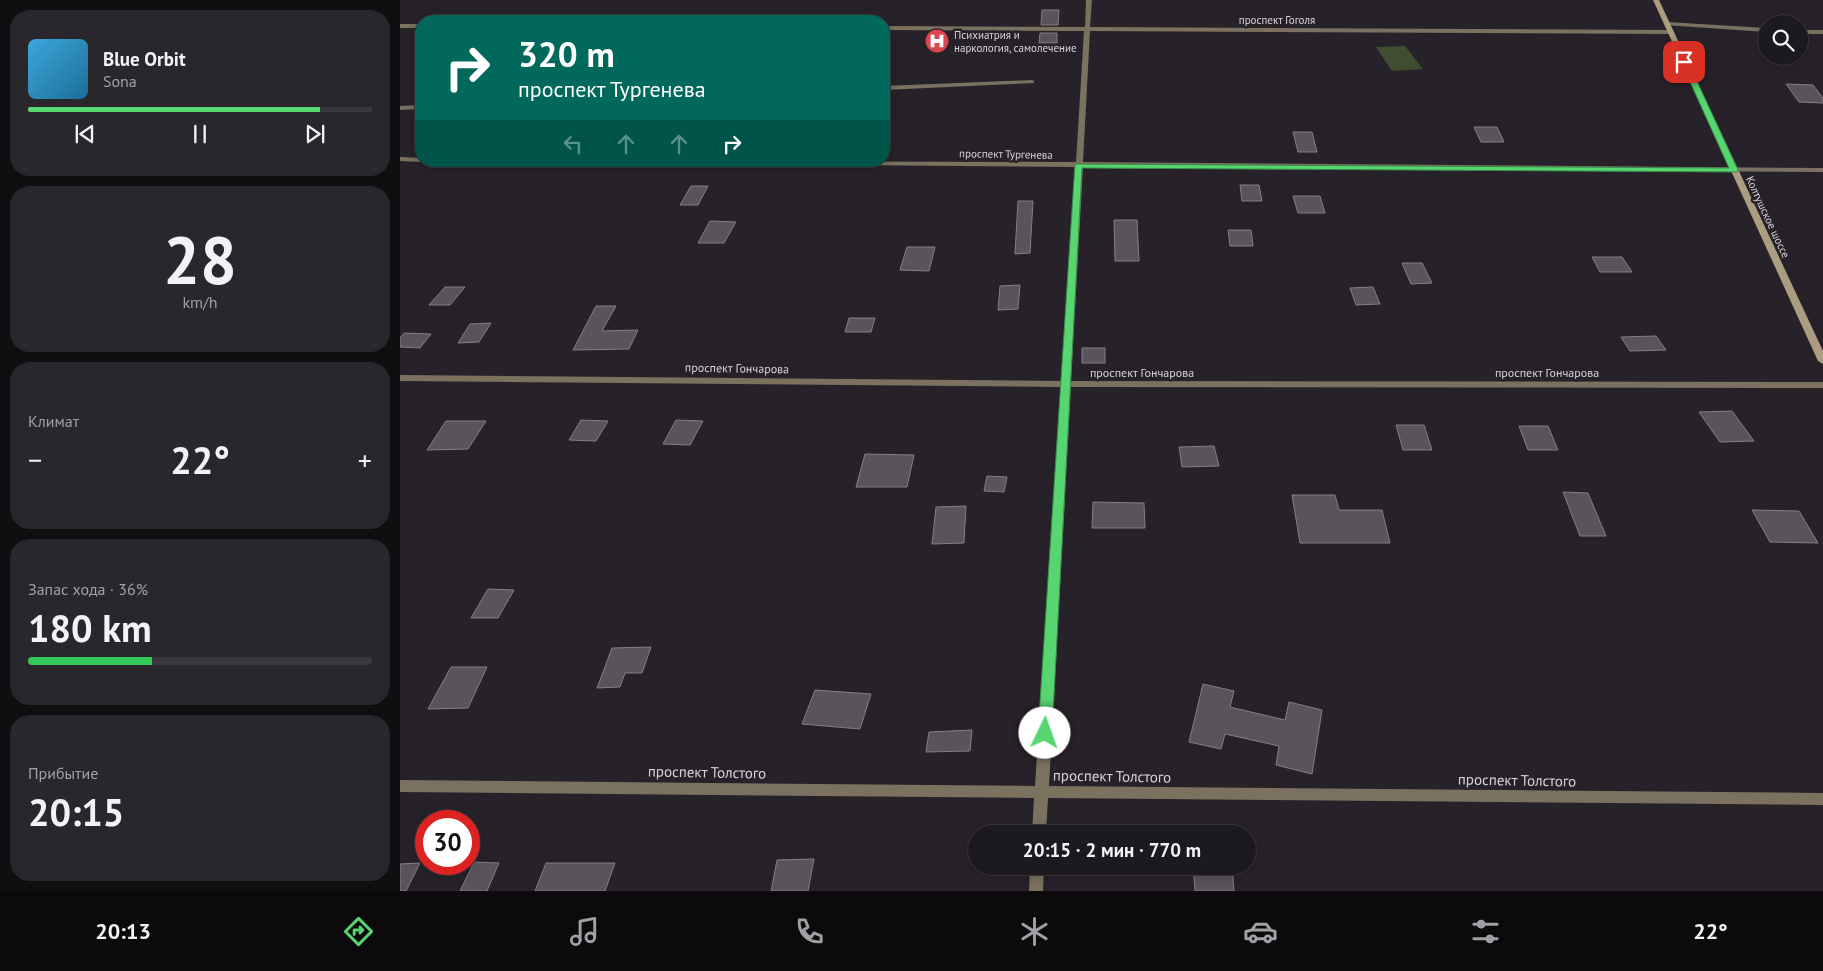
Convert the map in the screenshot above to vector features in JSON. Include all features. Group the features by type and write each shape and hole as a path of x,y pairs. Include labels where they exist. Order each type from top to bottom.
{"main road":[{"name":"Колтушское шоссе","path":"1656,0 1823,362"}],"street":[{"path":"1040,825 1089,0"},
{"path":"1667,24 1758,30"},
{"path":"400,26 415,26"},
{"name":"проспект Гоголя","path":"890,28 1671,32"},
{"path":"1808,32 1823,32"},
{"path":"890,88 1032,82"},
{"path":"400,108 415,107"},
{"path":"400,159 415,160"},
{"name":"проспект Тургенева","path":"890,164 1823,170"},
{"name":"проспект Гончарова","path":"400,378 1066,384 1823,385"},
{"name":"проспект Толстого","path":"400,786 1823,799"},
{"path":"1036,891 1037,875"}],"green space":[{"path":"1405,46 1423,69 1392,71 1376,47"}],"building":[{"path":"1042,10 1059,10 1058,25 1041,25"},
{"path":"1040,33 1057,33 1057,43 1039,43"},
{"path":"1786,84 1813,85 1823,98 1823,103 1799,102"},
{"path":"1474,127 1497,127 1504,142 1481,142"},
{"path":"1293,132 1312,132 1317,152 1298,152"},
{"path":"1240,185 1259,185 1262,201 1242,201"},
{"path":"691,186 708,186 698,205 680,205"},
{"path":"1293,196 1320,196 1325,213 1298,213"},
{"path":"1018,201 1033,201 1030,253 1015,254"},
{"path":"1114,220 1137,220 1139,261 1115,261"},
{"path":"710,221 736,222 724,243 698,243"},
{"path":"1228,230 1251,230 1253,246 1230,246"},
{"path":"907,247 935,247 929,271 900,270"},
{"path":"1592,257 1622,257 1632,272 1600,272"},
{"path":"1402,263 1422,263 1432,283 1411,284"},
{"path":"1020,285 1018,309 998,310 1000,286"},
{"path":"445,287 465,287 450,305 429,305"},
{"path":"1373,287 1380,304 1356,305 1350,288"},
{"path":"596,306 616,306 602,331 638,330 629,349 573,350"},
{"path":"849,318 875,318 871,332 845,332"},
{"path":"491,323 479,342 458,343 470,324"},
{"path":"404,333 431,334 420,348 400,347 400,338"},
{"path":"1656,336 1666,350 1630,351 1621,337"},
{"path":"1082,348 1105,348 1105,363 1082,363"},
{"path":"1732,411 1754,441 1720,442 1699,412"},
{"path":"581,420 608,421 596,441 569,440"},
{"path":"676,420 703,421 690,445 663,444"},
{"path":"446,421 486,421 468,449 427,450"},
{"path":"1396,425 1424,425 1432,450 1403,450"},
{"path":"1519,426 1548,426 1558,450 1528,450"},
{"path":"1214,446 1219,466 1182,467 1179,447"},
{"path":"865,454 914,455 907,487 856,487"},
{"path":"987,476 1007,477 1004,492 984,491"},
{"path":"1563,492 1588,493 1606,536 1580,536"},
{"path":"1292,495 1335,495 1339,510 1382,510 1390,543 1300,543"},
{"path":"1093,502 1144,503 1145,528 1092,528"},
{"path":"966,506 964,543 932,544 936,507"},
{"path":"1752,510 1799,511 1818,543 1770,542"},
{"path":"488,589 514,590 498,618 471,618"},
{"path":"651,647 642,673 625,673 620,687 597,688 612,648"},
{"path":"451,667 487,667 468,708 428,709"},
{"path":"1203,684 1234,691 1230,707 1285,720 1289,702 1322,710 1312,774 1276,765 1279,746 1225,734 1221,749 1189,742"},
{"path":"815,690 871,694 860,729 802,724"},
{"path":"972,730 970,751 926,752 929,732"},
{"path":"814,859 808,891 771,891 777,860"},
{"path":"480,862 499,863 487,891 460,891 468,875 480,875"},
{"path":"415,863 415,873 406,891 400,891 400,864"},
{"path":"546,863 615,863 605,891 535,891"},
{"path":"1194,875 1233,875 1234,891 1195,891"}],"place":[{"name":"Психиатрия и наркология, самолечение","path":"937,41"}],"route":[{"path":"1045,733 1078,166 1734,170 1684,62"}]}
